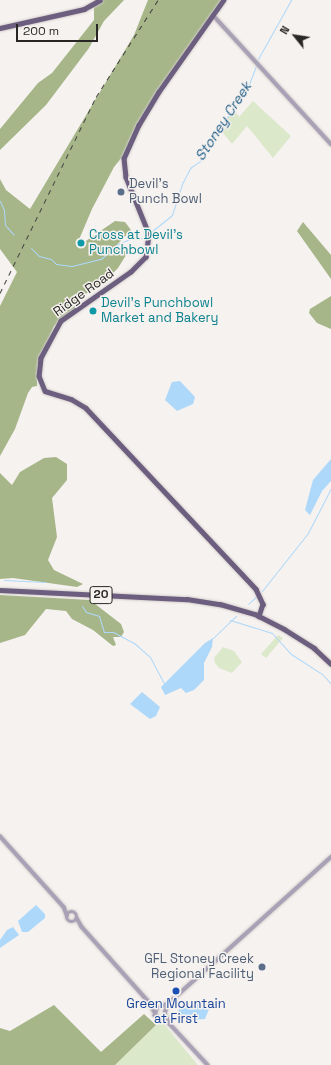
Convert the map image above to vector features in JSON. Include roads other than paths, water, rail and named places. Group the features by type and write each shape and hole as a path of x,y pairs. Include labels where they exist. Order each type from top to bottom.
{"main road":[{"path":"0,28 84,8 100,0"},
{"name":"Ridge Road","path":"224,0 159,92 139,125 124,158 126,176 149,234 146,257 131,272 61,321 41,358 39,376 45,391 71,399 86,408 256,589 263,604 260,616"},
{"name":"20","path":"0,590 202,601 233,607 260,616 296,636 331,664"}],"street":[{"path":"213,15 331,144"},
{"path":"0,836 64,907 76,913 82,927"},
{"path":"159,1018 165,1012 169,1004 331,857"},
{"path":"64,907 68,920 82,927 149,1002 155,1016 169,1023 208,1065"},
{"path":"67,915 71,911"},
{"path":"74,922 78,918"},
{"path":"149,1002 160,1007 165,1012 169,1023"},
{"path":"154,1011 169,1004"}],"water":[{"path":"180,381 195,397 193,404 177,411 165,400 172,382"},
{"path":"331,459 331,481 322,491 310,515 305,510 313,480"},
{"path":"213,638 212,647 204,663 204,680 194,690 186,693 181,688 165,695 161,687 205,643"},
{"path":"142,692 160,707 156,716 150,719 130,704"},
{"path":"36,905 45,914 45,918 28,932 22,932 18,921"},
{"path":"13,927 19,935 0,948 0,940 7,930"},
{"path":"202,1003 209,1009 205,1019 190,1020 178,1015 179,1008"}],"waterway":[{"name":"Stoney Creek","path":"258,59 291,0"},
{"name":"Stoney Creek","path":"151,232 172,215 183,182 190,168 200,161 218,130 246,92 256,66"},
{"name":"Stoney Creek","path":"0,201 4,210 5,225 14,235"},
{"name":"Stoney Creek","path":"31,248 39,256 51,259 56,264 72,266 101,259 118,244 130,239 145,238"},
{"path":"262,591 308,533 331,488"},
{"path":"4,580 45,582"},
{"path":"248,604 257,596"},
{"path":"82,606 86,612 99,616 104,632 113,632 134,643 150,657 164,683"},
{"path":"213,638 236,616"},
{"path":"230,620 272,633 291,654 323,675 331,684"}],"railway":[{"path":"0,293 96,97 158,0"}],"place":[{"name":"Devil's Punch Bowl","path":"121,192"},
{"name":"Cross at Devil’s Punchbowl","path":"81,243"},
{"name":"Devil's Punchbowl Market and Bakery","path":"93,311"},
{"name":"GFL Stoney Creek Regional Facility","path":"262,967"},
{"name":"Green Mountain at First","path":"176,991"}]}
